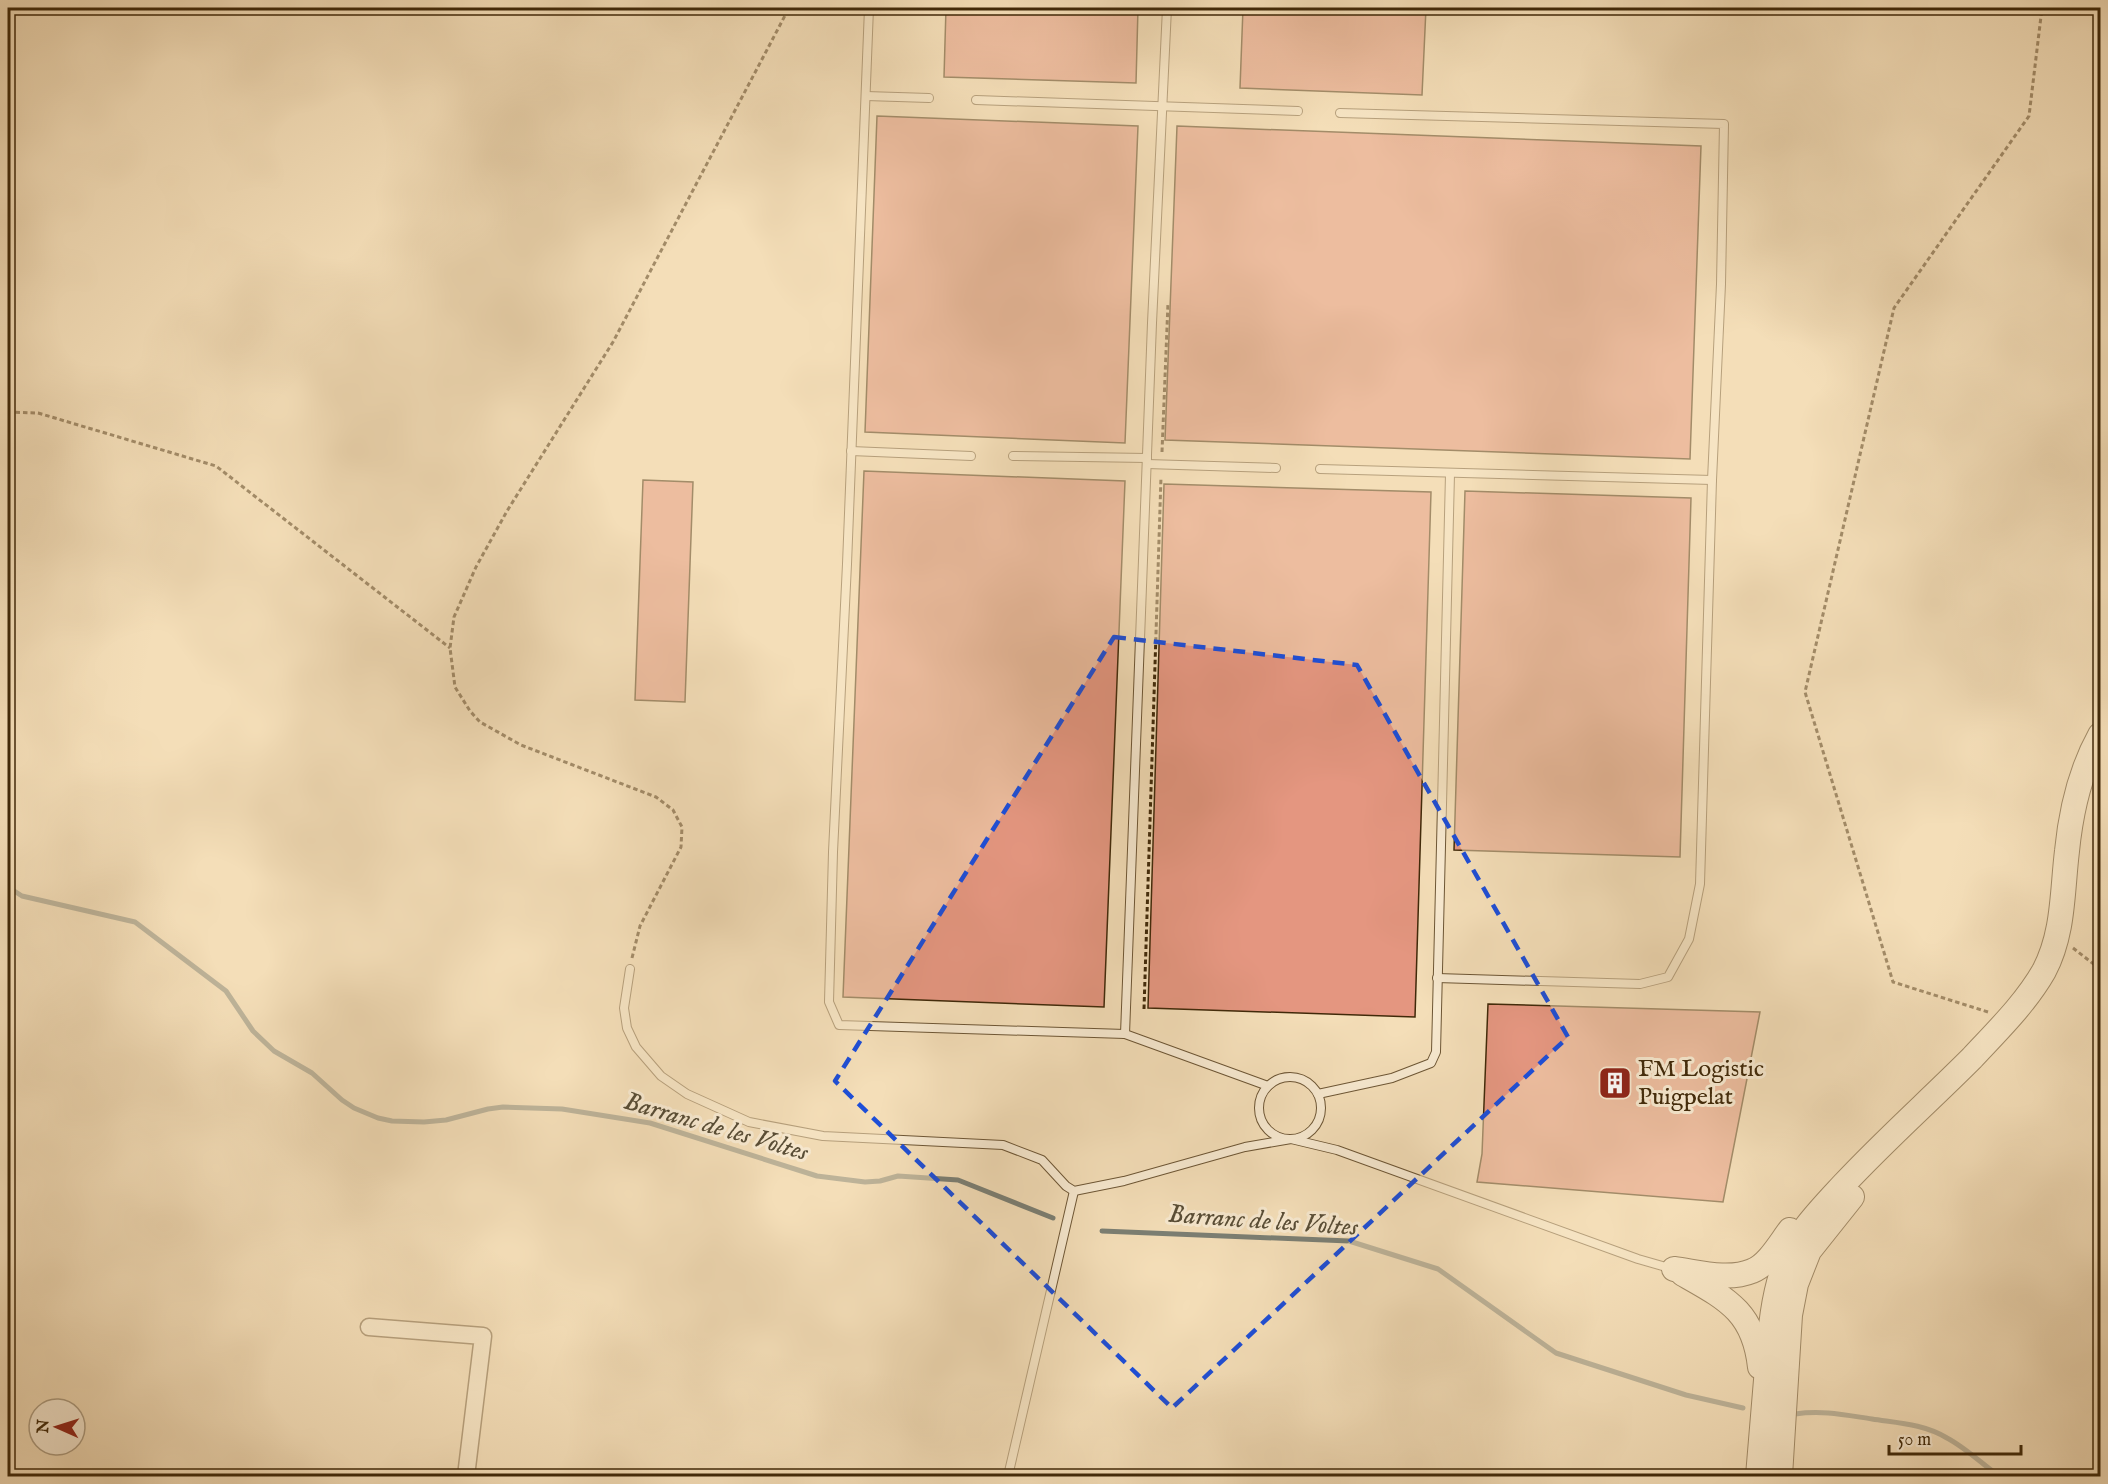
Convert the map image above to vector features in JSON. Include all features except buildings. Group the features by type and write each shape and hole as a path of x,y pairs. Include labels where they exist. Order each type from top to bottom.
{"street":[{"path":"1758,1476 1771,1322 1782,1270 1795,1241 1819,1211 1865,1162 2010,1019 2034,989 2058,936 2076,794 2090,754 2100,735"},
{"path":"1780,1476 1790,1315 1796,1284 1809,1251 1872,1174 1920,1110"},
{"path":"1728,1276 1754,1271 1771,1256 1794,1224 1837,1179 1865,1162"},
{"path":"1737,1308 1763,1306 1776,1301 1783,1295 1800,1247 1826,1230"},
{"path":"1674,1269 1754,1281 1770,1292 1776,1301 1780,1311 1781,1328 1771,1429 1774,1476"},
{"path":"1674,1269 1737,1308 1751,1328 1758,1352 1764,1407"},
{"path":"369,1327 483,1336 466,1476"}],"lane":[{"path":"869,8 833,852 829,1002 839,1025 1125,1034 1268,1086"},
{"path":"1125,1034 1167,8"},
{"path":"866,96 929,98"},
{"path":"976,100 1298,111"},
{"path":"1340,113 1724,124 1721,284 1712,480 1700,884 1689,939 1668,977 1640,984 1437,978"},
{"path":"851,451 971,456"},
{"path":"1013,456 1147,461 1162,465 1276,468"},
{"path":"1320,469 1712,480"},
{"path":"1318,1094 1392,1078 1431,1063 1436,1052 1450,474"},
{"path":"630,969 624,1008 627,1028 636,1047 661,1076 687,1094 748,1122 823,1136 1003,1145 1042,1160 1066,1186 1074,1191 1124,1181 1245,1147 1291,1139 1301,1137 1317,1124 1321,1105 1318,1094 1312,1086 1304,1079 1293,1076 1282,1077 1268,1086 1260,1098 1258,1108 1260,1118 1264,1127 1272,1134 1281,1138 1291,1139 1338,1150 1638,1259 1674,1269"},
{"path":"1008,1476 1074,1191"}],"path":[{"path":"630,969 640,926 681,847 682,827 673,810 656,797 521,745 480,722 455,687 450,648 454,617 476,567 507,512 613,342 789,8"},
{"path":"2010,1019 1893,982 1805,692 1894,308 2029,116 2042,8"},
{"path":"1144,1009 1168,302"},
{"path":"8,412 38,412 216,466 450,648"},
{"path":"2058,936 2100,969"}],"highlighted area":[{"path":"1114,637 1357,665 1568,1037 1172,1408 835,1081"}],"waterway":[{"name":"Barranc de les Voltes","path":"8,887 22,896 135,922 226,991 253,1031 274,1051 312,1073 354,1108 378,1118 424,1122 446,1120 503,1107 562,1109 650,1123 817,1176 865,1182 898,1176 958,1180 1053,1218"},
{"name":"Barranc de les Voltes","path":"1102,1231 1349,1241 1438,1269 1556,1353 1686,1395 1743,1408"},
{"path":"1795,1414 1834,1414 1920,1427 1938,1433 1961,1446 1999,1476"}],"place":[{"name":"FM Logistic Puigpelat","path":"1615,1083"}]}
